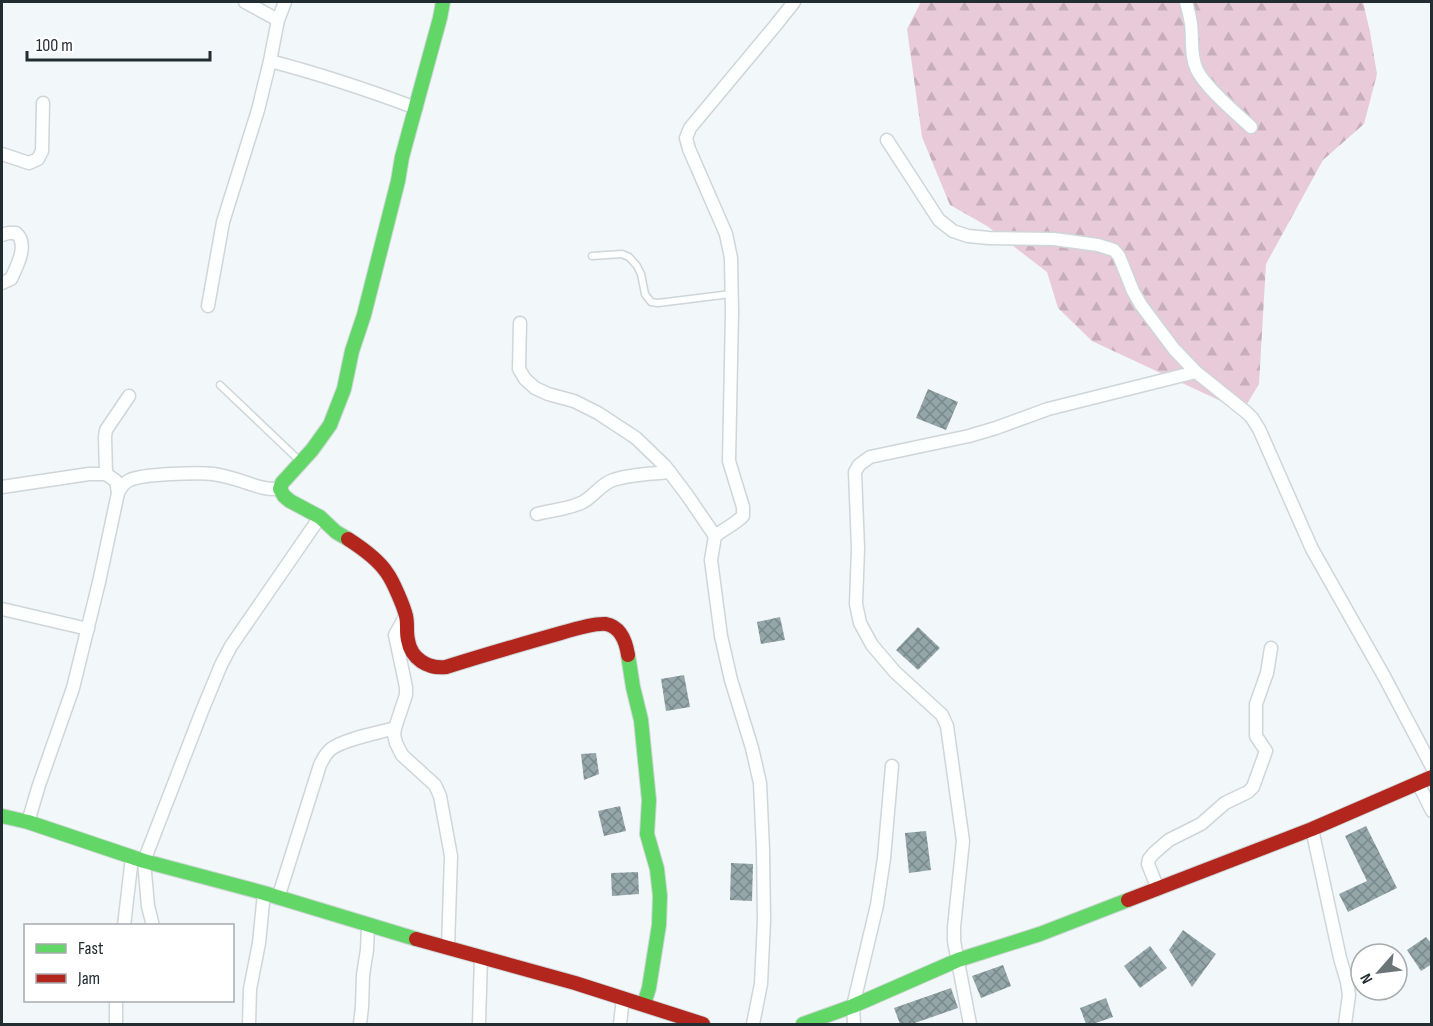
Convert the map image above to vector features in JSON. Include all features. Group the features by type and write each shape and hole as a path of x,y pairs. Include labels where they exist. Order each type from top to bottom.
{"street":[{"path":"247,2 278,20"},
{"path":"208,306 223,222 258,110 278,20 285,2"},
{"path":"443,2 344,389 330,425 312,450 282,483 280,489 290,501 320,517 336,532 356,544 380,564 388,574 406,615 408,642 418,659 427,664 437,668 452,666 486,654 597,625 605,624 613,627 624,638 641,720 649,800 647,834 657,869 660,896 659,924 649,988 644,1004"},
{"path":"714,536 743,516 743,507 729,461 731,258 726,234 686,138 690,128 794,2"},
{"path":"1186,2 1191,25 1193,58 1197,70 1202,79 1251,127"},
{"path":"270,61 309,71 416,108"},
{"path":"2,154 29,163 38,159 42,151 43,103"},
{"path":"886,140 939,220 953,231 968,236 989,238 1054,239 1098,245 1114,250 1127,273 1133,291 1174,349 1196,372 1252,418 1312,549 1385,678 1431,767"},
{"path":"2,235 16,233 20,236 22,243 22,251 11,279 2,283"},
{"path":"520,323 519,369 525,379 535,388 574,401 598,413 636,438 665,465 714,536 711,560 721,636 760,783 764,920 761,984 753,1024"},
{"path":"970,1024 954,941 963,841 947,726 942,715 895,672 872,645 860,622 856,604 858,548 855,472 859,465 870,458 969,436 1048,409 1196,372"},
{"path":"106,474 106,430 129,396"},
{"path":"28,822 73,688 121,486 141,477 197,472 234,478 259,488 280,489"},
{"path":"537,514 581,503 613,480 627,476 670,472"},
{"path":"2,488 89,474 106,474 116,481 118,493"},
{"path":"124,924 138,859 221,665 231,646 320,517"},
{"path":"2,609 88,629"},
{"path":"406,615 395,635 406,687 406,695 395,728 396,743 402,755 435,785 441,796 451,856 448,948"},
{"path":"1158,889 1148,864 1154,853 1169,840 1202,824 1225,803 1248,792 1255,783 1266,751 1256,736 1256,704 1267,673 1271,648"},
{"path":"249,1024 250,988 271,896 320,765 332,748 395,728"},
{"path":"854,1024 853,1005 877,905 884,858 892,766"},
{"path":"803,1024 958,960 1040,934 1312,830 1425,780 1431,812"},
{"path":"2,816 28,822 138,859 575,983 703,1024"},
{"path":"1312,830 1347,982 1345,1024"},
{"path":"138,859 152,924"},
{"path":"360,1024 368,925"},
{"path":"479,1024 481,957"},
{"path":"620,1024 623,998"},
{"path":"116,1002 116,1024"}],"lane":[{"path":"592,256 622,254 629,257 641,274 645,294 651,302 732,294"},
{"path":"220,385 302,462"}],"green space":[{"path":"921,2 1363,2 1377,74 1364,124 1323,160 1266,264 1259,384 1247,404 1227,404 1092,341 1058,308 1047,272 987,226 950,205 922,137 907,29"}],"building":[{"path":"928,389 958,402 946,430 916,418"},
{"path":"780,617 785,640 761,644 757,622"},
{"path":"918,627 940,648 918,670 896,650"},
{"path":"684,675 690,707 666,711 661,679"},
{"path":"596,753 599,774 584,780 581,754"},
{"path":"620,806 626,831 604,836 598,811"},
{"path":"1366,826 1397,888 1348,912 1339,894 1367,881 1345,836"},
{"path":"926,831 931,870 909,873 905,833"},
{"path":"731,863 753,864 752,901 730,900"},
{"path":"638,872 639,894 612,896 611,873"},
{"path":"1183,930 1216,954 1192,987 1169,950"},
{"path":"1426,937 1432,944 1432,964 1421,971 1409,953 1409,949"},
{"path":"1150,946 1167,968 1140,988 1124,966"},
{"path":"1003,965 1011,986 981,998 972,976"},
{"path":"951,988 958,1008 912,1024 900,1024 894,1008"},
{"path":"1106,998 1113,1017 1086,1024 1080,1008"}],"traffic: fast":[{"path":"348,539 336,532 320,517 290,501 280,489 282,483 312,450 330,425 344,389 443,2"},
{"path":"628,655 641,720 649,800 647,834 657,869 660,896 659,925 649,988 644,1004"},
{"path":"2,816 28,822 144,861 264,893 416,939"},
{"path":"803,1024 853,1006 958,960 1040,934 1128,900"}],"traffic: jam":[{"path":"348,539 374,558 389,577 405,612 410,647 413,653 427,664 446,667 571,630 602,624 611,626 619,632 628,655"},
{"path":"1128,900 1312,829 1432,777"},
{"path":"416,939 575,983 703,1024"}]}
